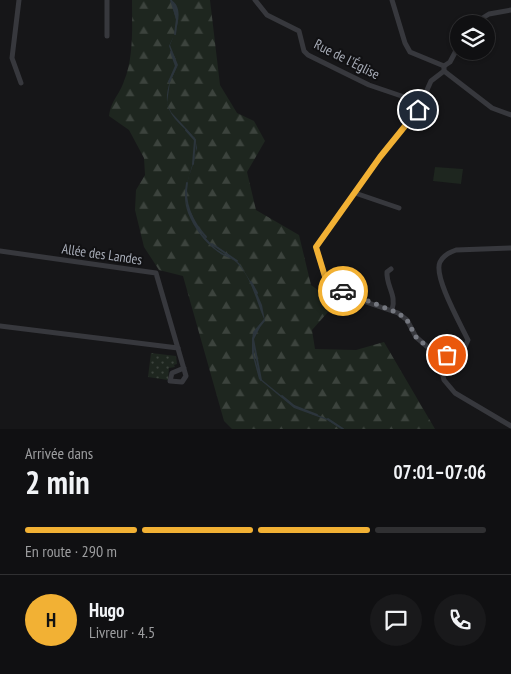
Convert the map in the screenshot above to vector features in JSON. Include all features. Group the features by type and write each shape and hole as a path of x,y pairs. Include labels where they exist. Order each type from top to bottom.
{"street":[{"path":"18,0 12,58 21,83"},
{"path":"107,0 107,36"},
{"name":"Rue de l'Église","path":"255,0 267,15 299,31 304,51 308,55 370,85 422,103"},
{"path":"392,0 405,43 410,52 444,68 492,108 511,115"},
{"path":"486,15 511,8"},
{"path":"451,60 431,81 422,103 316,247 326,280 354,297 392,310 407,320 416,337 438,356 444,380 455,393 511,426"},
{"path":"355,193 399,208"},
{"path":"438,356 463,351 468,340 445,293 439,270 440,262 448,253 456,250 511,248"},
{"name":"Allée des Landes","path":"0,251 156,273 184,368"},
{"path":"391,269 387,272 387,277 394,295 392,310"},
{"path":"0,326 178,348"}],"green space":[{"path":"132,0 210,0 220,85 237,113 254,121 265,141 247,172 256,210 299,235 311,285 336,303 312,330 315,349 356,350 384,342 435,429 232,429 224,421 183,276 159,270 144,247 135,210 136,190 145,175 144,158 129,130 109,116 112,105 124,81 129,62 132,41"},
{"path":"435,167 463,169 461,184 433,181"},
{"path":"151,353 176,356 177,364 174,365 175,367 169,368 168,380 148,377"}],"shaded area":[{"path":"171,0 178,9 179,15 178,21 176,28 177,24"},
{"path":"174,35 170,45 178,65 170,82 167,101 168,88 171,78 176,66 169,46"},
{"path":"168,104 171,112 195,138 196,153 193,136 170,112"},
{"path":"186,188 186,202 200,232 216,249 239,263 247,276 234,260 220,254 204,240 193,224 185,202"},
{"path":"247,276 262,305 265,321 254,335 254,355 261,379 294,406 328,419 341,429 327,420 294,408 259,379 252,353 252,340 253,332 264,319"}],"waterway":[{"path":"171,0 177,19 175,34"},
{"path":"169,82 176,66 171,52"},
{"path":"186,130 195,140 193,164"},
{"path":"187,183 186,197 190,212 206,237"},
{"path":"212,244 237,261"},
{"path":"251,282 257,293"},
{"path":"259,327 253,339 261,380"},
{"path":"282,396 294,406 317,415"},
{"path":"328,419 343,429"}],"way so far":[{"path":"343,291 363,301 383,306 398,313 407,320 416,337 438,356 447,355"}],"route":[{"path":"343,291 326,280 316,247 380,157 418,110"}]}
